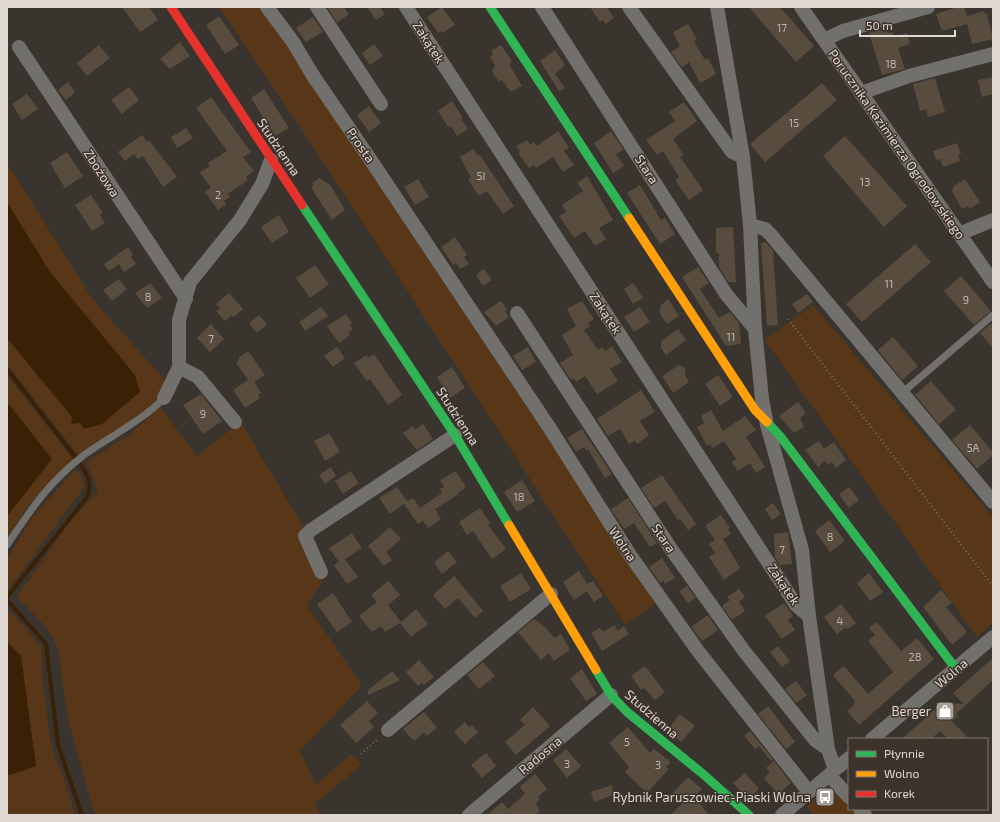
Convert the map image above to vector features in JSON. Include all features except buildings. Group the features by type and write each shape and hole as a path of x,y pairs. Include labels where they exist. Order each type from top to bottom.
{"street":[{"name":"Studzienna","path":"171,7 359,288 455,435 611,695 627,712 749,815"},
{"name":"Prosta","path":"268,7 454,283"},
{"path":"317,7 381,104"},
{"name":"Zakątek","path":"406,7 796,606 809,616"},
{"path":"490,7 755,410 767,425 780,436 956,668"},
{"name":"Stara","path":"542,7 726,294 755,329"},
{"path":"629,7 732,152 743,157"},
{"path":"717,7 743,157 750,225 755,329 762,399 767,425 802,550 809,616 832,773 848,796"},
{"name":"Porucznika Kazimierza Ogrodowskiego","path":"801,7 993,282"},
{"path":"824,40 843,31 928,7"},
{"name":"Zbożowa","path":"19,47 186,299"},
{"path":"861,93 910,76 993,54"},
{"path":"164,398 179,366 180,320 190,282 240,220 262,184 272,160"},
{"path":"959,234 993,220"},
{"path":"750,225 765,229 771,235 993,502"},
{"name":"Wolna","path":"454,283 549,427 630,556 698,651 809,792"},
{"name":"Stara","path":"517,313 607,453 685,568 748,657 815,740 828,749"},
{"path":"179,366 198,377 235,422"},
{"path":"321,572 305,536 311,530 455,435"},
{"path":"388,730 551,594"},
{"name":"Wolna","path":"873,738 993,637"},
{"name":"Radosna","path":"469,815 611,695"},
{"path":"782,815 848,759"}],"lane":[{"path":"902,393 993,315"},
{"path":"7,545 27,513 55,480 83,456 147,414 164,398"}],"path":[{"path":"788,319 993,586"},
{"path":"361,754 388,730"}],"shaded area":[{"path":"219,7 263,7 659,601 625,625 305,134"},
{"path":"7,163 93,300 165,380 162,395 147,410 79,456 7,364"},
{"path":"7,202 50,272 135,375 140,392 102,424 84,429 80,423 71,424 72,417 7,338"},
{"path":"813,305 993,517 993,622 977,637 765,340"},
{"path":"7,375 74,460 29,504 7,538"},
{"path":"7,402 52,459 9,514 7,511"},
{"path":"160,407 197,456 234,427 242,424 302,524 306,548 323,580 307,605 362,686 300,751 316,785 351,754 361,765 315,804 321,815 95,815 68,720 58,650 46,628 17,597 68,524 98,491 86,462 129,435"},
{"path":"75,470 81,475 85,486 7,591 7,560 32,517"},
{"path":"7,608 41,646 43,680 50,738 75,815 7,815"},
{"path":"7,642 21,656 36,766 7,776"},
{"path":"837,791 848,804 848,810 854,810 858,815 813,815 807,806 814,800 819,807"}],"waterway":[{"path":"7,369 75,457"},
{"path":"7,597 87,497 89,493 89,484 87,476 81,465"},
{"path":"7,600 46,644 58,745 82,815"}],"traffic: fast":[{"path":"490,7 629,218"},
{"path":"302,205 455,435 509,525"},
{"path":"767,422 780,436 956,669"},
{"path":"596,670 611,695 627,712 703,774 749,815"}],"traffic: slow":[{"path":"629,218 755,410 767,422"},
{"path":"509,525 596,670"}],"traffic: jam":[{"path":"171,7 302,205"}],"place":[{"name":"Berger","path":"945,711"},
{"name":"Rybnik Paruszowiec-Piaski Wolna","path":"825,797"}]}
